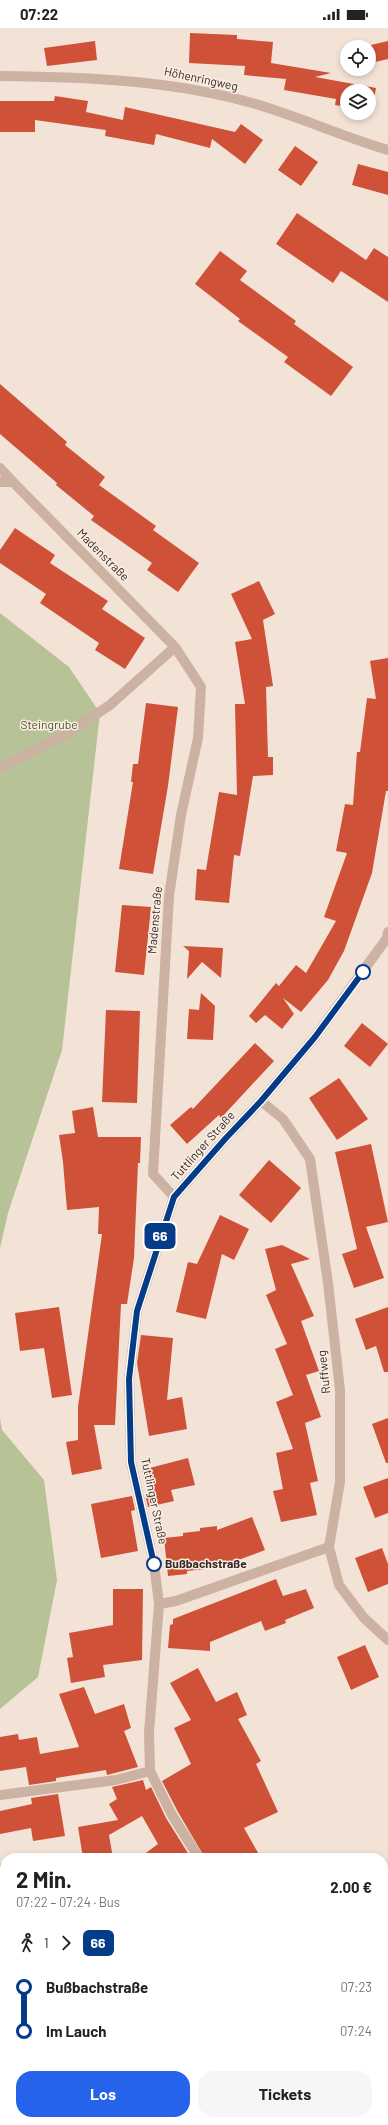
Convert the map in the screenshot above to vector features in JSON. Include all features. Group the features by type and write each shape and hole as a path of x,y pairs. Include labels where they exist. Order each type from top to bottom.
{"street":[{"name":"Höhenringweg","path":"0,76 78,77 163,84 259,105 346,137 388,150"},
{"name":"Madenstraße","path":"0,468 175,647 201,687 198,738 181,815 169,896 161,1016 153,1174 174,1197"},
{"path":"0,482 13,482"},
{"path":"0,768 65,735 110,705 175,647"},
{"name":"Tuttlinger Straße","path":"196,1853 172,1815 150,1771 149,1733 159,1604 154,1564 131,1462 129,1379 137,1311 174,1197 261,1101 315,1037 388,936"},
{"name":"Ruffweg","path":"261,1101 283,1119 310,1159 328,1283 340,1390 340,1482 329,1547 339,1585 364,1618 388,1640"},
{"path":"159,1604 176,1601 329,1547"},
{"path":"0,1795 116,1780 150,1771"}],"green space":[{"name":"Steingrube","path":"0,613 69,667 100,713 62,1050 8,1213 0,1248"},
{"path":"0,1419 2,1430 44,1480 57,1580 38,1677 0,1709"}],"building":[{"path":"190,33 237,35 237,39 273,42 271,63 331,73 315,77 354,84 340,84 340,106 335,105 336,99 284,90 286,79 244,75 245,66 189,63"},
{"path":"95,41 97,60 47,66 44,48"},
{"path":"388,41 388,59 376,62 376,44"},
{"path":"55,96 88,101 86,112 123,120 125,107 235,132 241,124 263,140 245,164 212,139 210,148 156,134 154,145 105,136 106,130 35,120 35,132 0,132 0,101 54,101"},
{"path":"295,146 318,162 301,186 278,170"},
{"path":"358,164 388,172 388,195 352,185"},
{"path":"297,213 366,260 374,248 388,257 388,302 341,271 333,283 276,244"},
{"path":"220,251 247,271 240,280 296,321 294,324 353,367 331,396 284,362 288,357 238,321 240,319 195,284"},
{"path":"0,384 67,442 65,445 105,477 99,485 156,526 153,530 199,563 178,592 147,570 152,563 91,520 94,516 56,485 57,483 0,434"},
{"path":"15,528 55,555 50,563 108,601 102,609 145,638 125,669 95,650 99,643 40,603 46,594 0,563 0,550"},
{"path":"259,581 275,614 263,620 273,686 266,687 268,757 273,757 273,775 253,776 240,856 234,855 229,903 195,900 197,869 206,870 219,792 237,795 235,704 245,704 235,642 252,639 231,594"},
{"path":"388,658 388,791 386,791 372,873 344,951 328,980 301,1012 283,998 294,1014 282,1029 265,1015 256,1023 249,1016 276,983 279,986 296,965 306,973 336,921 324,917 347,853 336,851 345,804 353,805 357,752 360,752 367,698 376,699 370,661"},
{"path":"146,703 178,707 168,786 153,874 119,869 133,782 131,782 133,764 138,764"},
{"path":"122,905 151,907 144,975 115,972"},
{"path":"183,946 223,948 221,978 202,962 187,979 189,951"},
{"path":"201,993 215,1006 213,1040 187,1039 189,1009 199,1010"},
{"path":"106,1010 140,1011 137,1103 102,1102"},
{"path":"362,1023 388,1044 370,1067 344,1046"},
{"path":"255,1043 274,1061 221,1118 219,1115 187,1144 170,1125 191,1107 193,1109"},
{"path":"339,1078 368,1119 337,1140 309,1098"},
{"path":"93,1107 98,1137 141,1137 140,1163 138,1163 134,1258 127,1304 121,1304 115,1425 94,1425 102,1469 72,1475 66,1442 78,1440 78,1407 102,1234 98,1234 99,1207 67,1210 59,1135 75,1133 72,1111"},
{"path":"371,1144 388,1222 366,1227 384,1278 354,1288 342,1254 357,1249 335,1152"},
{"path":"269,1160 301,1188 271,1223 239,1195"},
{"path":"220,1215 249,1229 234,1260 222,1254 206,1319 176,1312 188,1262 197,1264"},
{"path":"282,1245 310,1259 291,1264 314,1316 301,1321 319,1371 306,1375 321,1417 305,1423 318,1481 310,1483 317,1515 281,1522 273,1491 283,1489 276,1453 293,1449 276,1402 293,1395 275,1349 287,1344 266,1295 276,1290 265,1249"},
{"path":"59,1307 72,1395 52,1398 44,1348 20,1351 15,1313"},
{"path":"388,1307 388,1372 384,1372 376,1346 366,1350 355,1319"},
{"path":"141,1335 173,1338 167,1400 182,1397 187,1429 149,1436 137,1363"},
{"path":"388,1418 388,1463 386,1463 372,1424"},
{"path":"188,1458 195,1485 171,1490 174,1501 148,1507 145,1494 148,1493 142,1470"},
{"path":"388,1478 388,1513 375,1518 363,1487"},
{"path":"132,1496 135,1510 131,1511 138,1551 101,1558 91,1504"},
{"path":"252,1517 265,1550 233,1562 204,1565 205,1569 187,1571 187,1574 168,1576 164,1538 183,1536 183,1533 200,1531 200,1528 217,1526 217,1530"},
{"path":"382,1548 388,1564 388,1584 368,1592 355,1558"},
{"path":"276,1579 283,1596 306,1589 314,1608 285,1620 286,1623 265,1631 261,1621 210,1642 210,1651 168,1648 170,1625 173,1624 173,1619"},
{"path":"113,1589 143,1589 142,1660 103,1665 105,1677 71,1683 67,1658 73,1657 69,1633 113,1625"},
{"path":"365,1645 379,1677 351,1690 337,1657"},
{"path":"198,1668 216,1702 237,1692 247,1715 238,1719 261,1761 256,1764 278,1812 244,1828 258,1853 202,1853 178,1812 162,1781 191,1764 174,1728 191,1720 170,1683"},
{"path":"84,1687 95,1714 124,1704 131,1728 124,1731 138,1767 107,1775 106,1770 56,1778 56,1781 29,1785 26,1767 0,1771 0,1737 18,1734 19,1740 37,1737 40,1754 79,1747 59,1694"},
{"path":"143,1780 146,1790 151,1787 166,1818 188,1853 146,1853 158,1844 142,1816 109,1835 112,1853 82,1853 78,1827 118,1820 109,1804 117,1799 112,1787"},
{"path":"58,1794 65,1836 33,1841 31,1828 0,1834 0,1811 32,1804 31,1798"}],"bus line":[{"name":"66","path":"154,1564 131,1462 129,1379 137,1311 154,1253 174,1197 261,1101 315,1037 363,972"}],"place":[{"name":"Bußbachstraße","path":"154,1564"}]}
